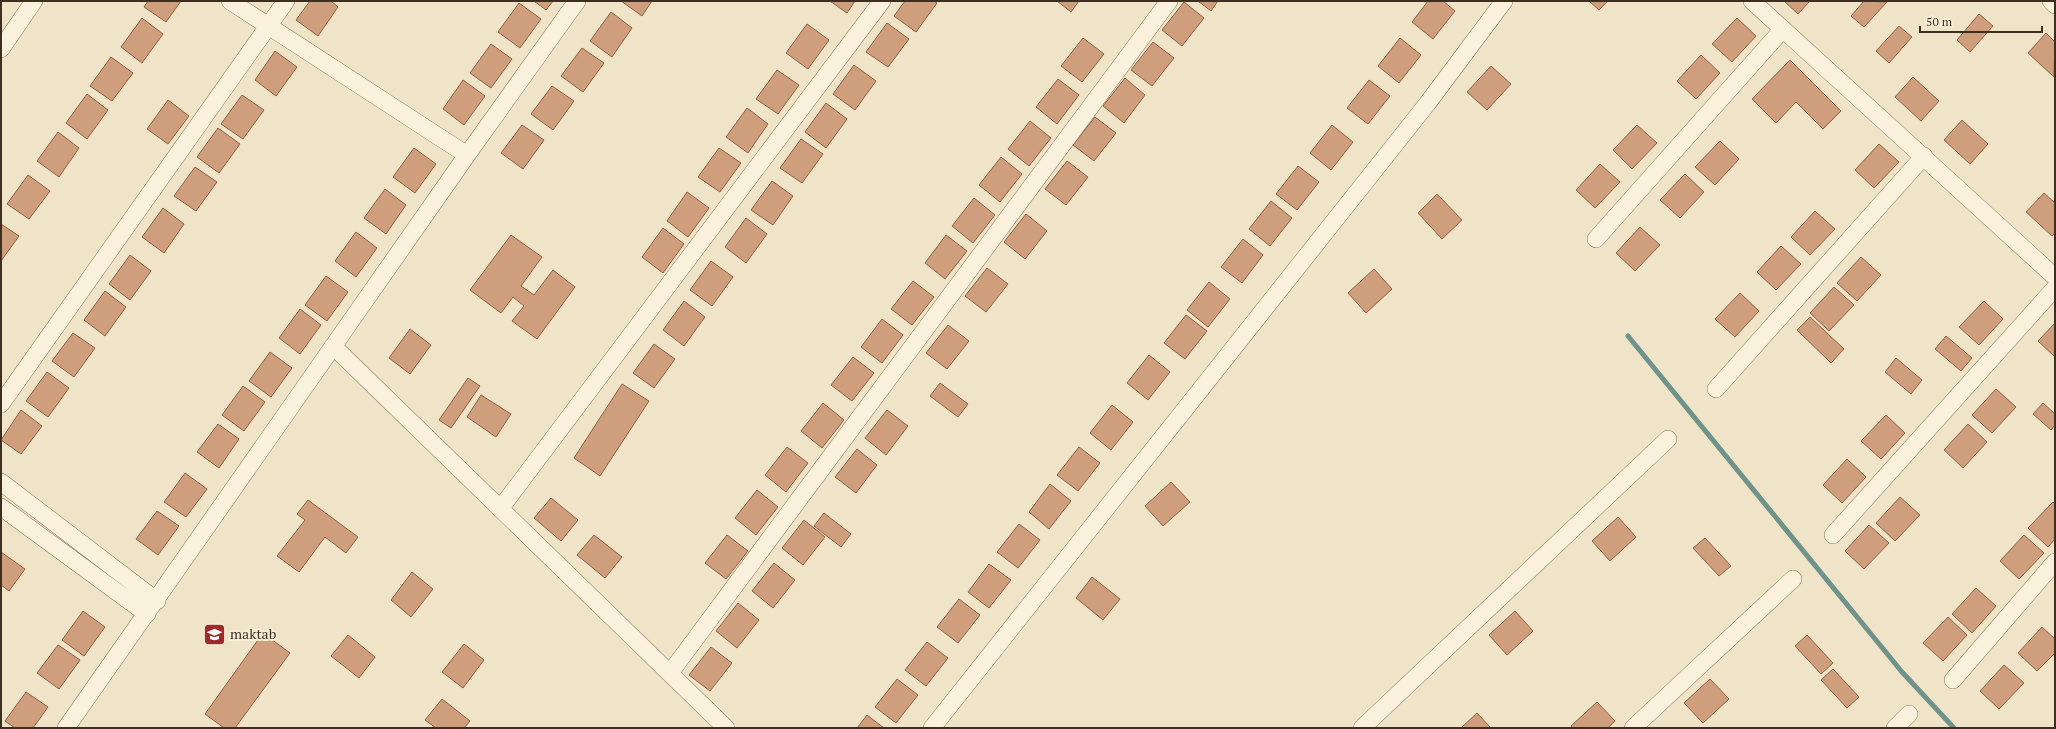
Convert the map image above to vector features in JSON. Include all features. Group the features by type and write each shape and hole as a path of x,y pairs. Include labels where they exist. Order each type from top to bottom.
{"street":[{"path":"1,49 34,1"},
{"path":"230,1 467,155"},
{"path":"1,404 286,1"},
{"path":"66,728 157,601 467,155 578,1"},
{"path":"500,509 882,1"},
{"path":"670,673 1170,1"},
{"path":"932,728 1427,104 1504,1"},
{"path":"1752,1 1924,156 2055,277"},
{"path":"2051,1 2055,5"},
{"path":"1596,239 1783,30"},
{"path":"1716,388 1924,156"},
{"path":"1833,535 2055,288"},
{"path":"333,346 726,728"},
{"path":"1362,728 1668,439"},
{"path":"1,482 157,601"},
{"path":"1,507 147,614"},
{"path":"1952,680 2055,562"},
{"path":"1633,728 1793,579"},
{"path":"1895,728 1909,714"}],"building":[{"path":"148,1 181,1 166,22 144,7"},
{"path":"310,1 331,1 338,7 318,36 296,20"},
{"path":"534,1 553,1 546,10"},
{"path":"621,1 652,1 642,16"},
{"path":"830,1 855,1 847,13"},
{"path":"905,1 934,1 937,3 916,32 894,16"},
{"path":"1057,1 1079,1 1071,12"},
{"path":"1198,1 1218,1 1211,11"},
{"path":"1428,1 1443,1 1455,11 1433,39 1412,22"},
{"path":"1589,1 1608,1 1599,10"},
{"path":"1784,1 1810,1 1798,14"},
{"path":"1864,1 1887,2 1864,27 1851,16"},
{"path":"1184,2 1204,18 1182,46 1162,30"},
{"path":"519,3 541,19 520,48 498,32"},
{"path":"611,12 632,28 612,57 590,41"},
{"path":"1979,14 1993,26 1970,52 1957,40"},
{"path":"142,18 163,34 142,63 121,47"},
{"path":"1737,18 1756,36 1732,62 1712,44"},
{"path":"887,23 909,39 888,67 866,52"},
{"path":"807,24 829,40 808,69 786,53"},
{"path":"1899,26 1912,37 1889,63 1876,51"},
{"path":"2046,33 2055,42 2054,77 2028,53"},
{"path":"1083,38 1104,54 1082,82 1061,66"},
{"path":"1400,38 1421,55 1399,83 1378,66"},
{"path":"1153,42 1174,58 1152,86 1131,70"},
{"path":"491,44 512,59 491,88 470,73"},
{"path":"582,48 604,63 583,92 561,76"},
{"path":"275,51 297,67 276,96 255,80"},
{"path":"1701,55 1720,73 1696,99 1677,81"},
{"path":"111,57 133,73 112,101 90,86"},
{"path":"1790,60 1841,111 1823,129 1796,102 1776,123 1752,99"},
{"path":"854,65 876,81 855,110 833,94"},
{"path":"1491,66 1511,84 1487,110 1467,92"},
{"path":"777,70 799,85 778,114 756,99"},
{"path":"1913,77 1939,101 1921,121 1895,97"},
{"path":"1125,78 1145,95 1124,123 1103,106"},
{"path":"1058,79 1079,95 1057,124 1036,107"},
{"path":"463,80 485,96 464,125 443,109"},
{"path":"1369,80 1390,96 1368,124 1347,108"},
{"path":"552,86 574,101 553,130 531,114"},
{"path":"87,94 108,110 87,139 66,123"},
{"path":"242,95 264,110 243,139 221,124"},
{"path":"168,100 189,116 168,144 147,129"},
{"path":"826,103 847,119 826,148 805,132"},
{"path":"747,108 768,124 748,153 726,137"},
{"path":"1095,117 1116,133 1094,161 1073,145"},
{"path":"1962,120 1988,144 1970,164 1944,140"},
{"path":"1030,121 1051,138 1029,166 1008,149"},
{"path":"522,125 544,140 523,169 501,153"},
{"path":"1332,125 1353,142 1331,170 1310,153"},
{"path":"1637,125 1657,143 1632,169 1613,150"},
{"path":"218,128 240,144 219,173 197,157"},
{"path":"58,132 79,148 59,177 37,161"},
{"path":"801,139 823,154 802,183 780,168"},
{"path":"1720,141 1739,159 1715,185 1695,167"},
{"path":"1879,144 1899,162 1874,188 1855,170"},
{"path":"414,148 436,164 415,193 393,177"},
{"path":"719,148 741,163 720,192 698,177"},
{"path":"1001,157 1022,174 1000,202 979,185"},
{"path":"1067,161 1088,177 1066,205 1045,189"},
{"path":"1600,164 1620,182 1595,208 1576,190"},
{"path":"1298,166 1319,182 1297,210 1276,194"},
{"path":"195,167 217,182 196,211 174,196"},
{"path":"1685,174 1704,192 1680,218 1660,200"},
{"path":"28,175 50,191 29,219 7,204"},
{"path":"772,181 793,196 773,225 751,210"},
{"path":"385,189 406,205 386,234 364,218"},
{"path":"687,192 709,208 688,237 667,221"},
{"path":"2044,193 2055,203 2055,233 2052,236 2026,212"},
{"path":"1437,194 1462,220 1442,239 1418,213"},
{"path":"974,198 995,215 973,243 952,226"},
{"path":"1271,201 1292,218 1270,246 1249,229"},
{"path":"163,208 184,224 164,253 142,237"},
{"path":"1815,211 1835,229 1810,255 1791,237"},
{"path":"1026,214 1047,231 1025,259 1004,242"},
{"path":"746,218 767,234 746,263 725,247"},
{"path":"1,224 19,236 1,261"},
{"path":"1640,227 1660,245 1635,271 1616,253"},
{"path":"663,228 684,244 663,273 642,257"},
{"path":"356,232 377,248 356,277 335,261"},
{"path":"511,235 542,257 521,286 534,295 553,270 575,287 537,339 512,321 524,306 513,297 501,313 470,290"},
{"path":"946,235 967,251 945,279 925,263"},
{"path":"1243,239 1263,255 1242,283 1221,267"},
{"path":"1781,246 1801,264 1776,290 1757,272"},
{"path":"130,255 151,271 130,300 109,284"},
{"path":"1861,257 1881,275 1857,301 1837,283"},
{"path":"711,261 733,277 712,306 690,290"},
{"path":"987,268 1008,284 986,312 965,296"},
{"path":"1374,269 1392,289 1366,313 1348,293"},
{"path":"326,276 348,292 327,321 305,305"},
{"path":"913,281 934,297 912,325 891,309"},
{"path":"1209,282 1230,299 1208,327 1187,310"},
{"path":"1834,287 1854,305 1829,331 1810,313"},
{"path":"105,291 126,307 105,336 84,320"},
{"path":"1740,293 1759,311 1735,337 1715,319"},
{"path":"684,301 705,317 684,346 663,330"},
{"path":"1984,301 2003,319 1979,345 1959,327"},
{"path":"300,309 321,325 300,354 279,338"},
{"path":"1186,315 1207,331 1185,359 1164,343"},
{"path":"1810,317 1844,349 1831,363 1797,330"},
{"path":"882,319 903,335 882,363 861,347"},
{"path":"2055,323 2055,357 2038,341"},
{"path":"948,325 969,341 947,369 926,353"},
{"path":"410,329 431,345 410,374 389,358"},
{"path":"73,333 95,348 74,377 52,361"},
{"path":"1946,336 1972,358 1961,371 1935,349"},
{"path":"654,344 675,359 654,388 633,373"},
{"path":"270,352 292,368 271,397 249,381"},
{"path":"1149,355 1170,372 1148,400 1127,383"},
{"path":"853,357 874,373 852,401 831,385"},
{"path":"1896,358 1922,380 1911,394 1885,372"},
{"path":"47,372 69,388 48,417 26,401"},
{"path":"468,378 480,386 451,428 439,420"},
{"path":"940,383 968,404 958,417 930,396"},
{"path":"622,384 649,401 600,476 574,458"},
{"path":"243,386 265,402 244,431 222,415"},
{"path":"1996,389 2016,407 1992,433 1972,415"},
{"path":"481,395 511,414 496,437 467,417"},
{"path":"823,403 844,420 822,448 801,431"},
{"path":"2043,403 2055,414 2055,425 2051,430 2033,414"},
{"path":"1112,405 1133,422 1111,450 1090,433"},
{"path":"21,410 42,426 21,454 1,440"},
{"path":"887,410 908,426 886,455 865,438"},
{"path":"1886,415 1905,433 1881,459 1861,441"},
{"path":"218,424 239,439 219,468 197,452"},
{"path":"1968,424 1987,442 1963,468 1944,450"},
{"path":"787,447 808,463 786,492 765,475"},
{"path":"1079,447 1100,463 1078,491 1057,475"},
{"path":"857,449 877,465 856,493 835,477"},
{"path":"1847,459 1866,477 1842,503 1823,485"},
{"path":"185,473 207,489 186,517 164,502"},
{"path":"1171,482 1190,502 1163,526 1145,506"},
{"path":"1050,484 1071,501 1049,529 1029,512"},
{"path":"757,490 778,507 756,535 735,518"},
{"path":"1900,497 1920,515 1895,541 1876,523"},
{"path":"551,498 578,520 561,541 534,518"},
{"path":"308,500 358,537 346,553 325,537 299,572 277,556 305,520 297,514"},
{"path":"2053,502 2055,504 2055,539 2048,547 2028,528"},
{"path":"157,511 179,526 158,555 136,539"},
{"path":"824,513 851,534 841,547 814,526"},
{"path":"1618,517 1636,537 1610,561 1592,541"},
{"path":"804,520 825,537 803,565 782,548"},
{"path":"1019,524 1040,540 1018,568 997,552"},
{"path":"1869,525 1889,543 1864,569 1845,551"},
{"path":"594,535 622,557 605,578 577,555"},
{"path":"727,535 748,551 726,579 705,563"},
{"path":"2024,535 2044,553 2019,579 2000,561"},
{"path":"1705,538 1731,566 1719,576 1693,548"},
{"path":"1,552 25,569 9,591 1,585"},
{"path":"774,563 795,580 773,608 752,591"},
{"path":"989,564 1011,580 989,608 968,592"},
{"path":"412,572 433,589 411,617 391,600"},
{"path":"1092,577 1120,599 1103,620 1076,598"},
{"path":"1976,588 1996,606 1972,633 1952,614"},
{"path":"959,599 980,615 958,643 937,627"},
{"path":"738,603 759,620 737,648 716,631"},
{"path":"83,611 105,627 84,656 62,640"},
{"path":"1515,611 1533,631 1507,655 1489,635"},
{"path":"1948,617 1967,635 1943,661 1923,643"},
{"path":"2042,627 2055,639 2055,653 2037,671 2018,653"},
{"path":"263,633 290,653 235,728 224,728 205,714"},
{"path":"348,635 375,657 359,678 331,656"},
{"path":"1807,635 1833,663 1821,674 1795,646"},
{"path":"927,642 948,658 926,686 905,670"},
{"path":"464,644 484,660 463,688 442,672"},
{"path":"58,645 80,660 59,689 37,673"},
{"path":"711,647 732,663 710,691 689,675"},
{"path":"2004,665 2024,683 1999,709 1980,691"},
{"path":"1833,669 1859,697 1847,708 1821,680"},
{"path":"897,679 918,695 896,723 875,707"},
{"path":"1710,679 1729,699 1703,723 1684,703"},
{"path":"26,692 48,707 33,728 15,728 5,721"},
{"path":"442,699 470,721 464,728 436,728 425,720"},
{"path":"1597,702 1615,721 1608,728 1573,728 1571,726"},
{"path":"1477,713 1491,728 1461,728"},
{"path":"867,715 884,728 857,728"}],"waterway":[{"path":"1628,336 1902,672 1954,728"}],"place":[{"name":"maktab","path":"214,634"}]}
